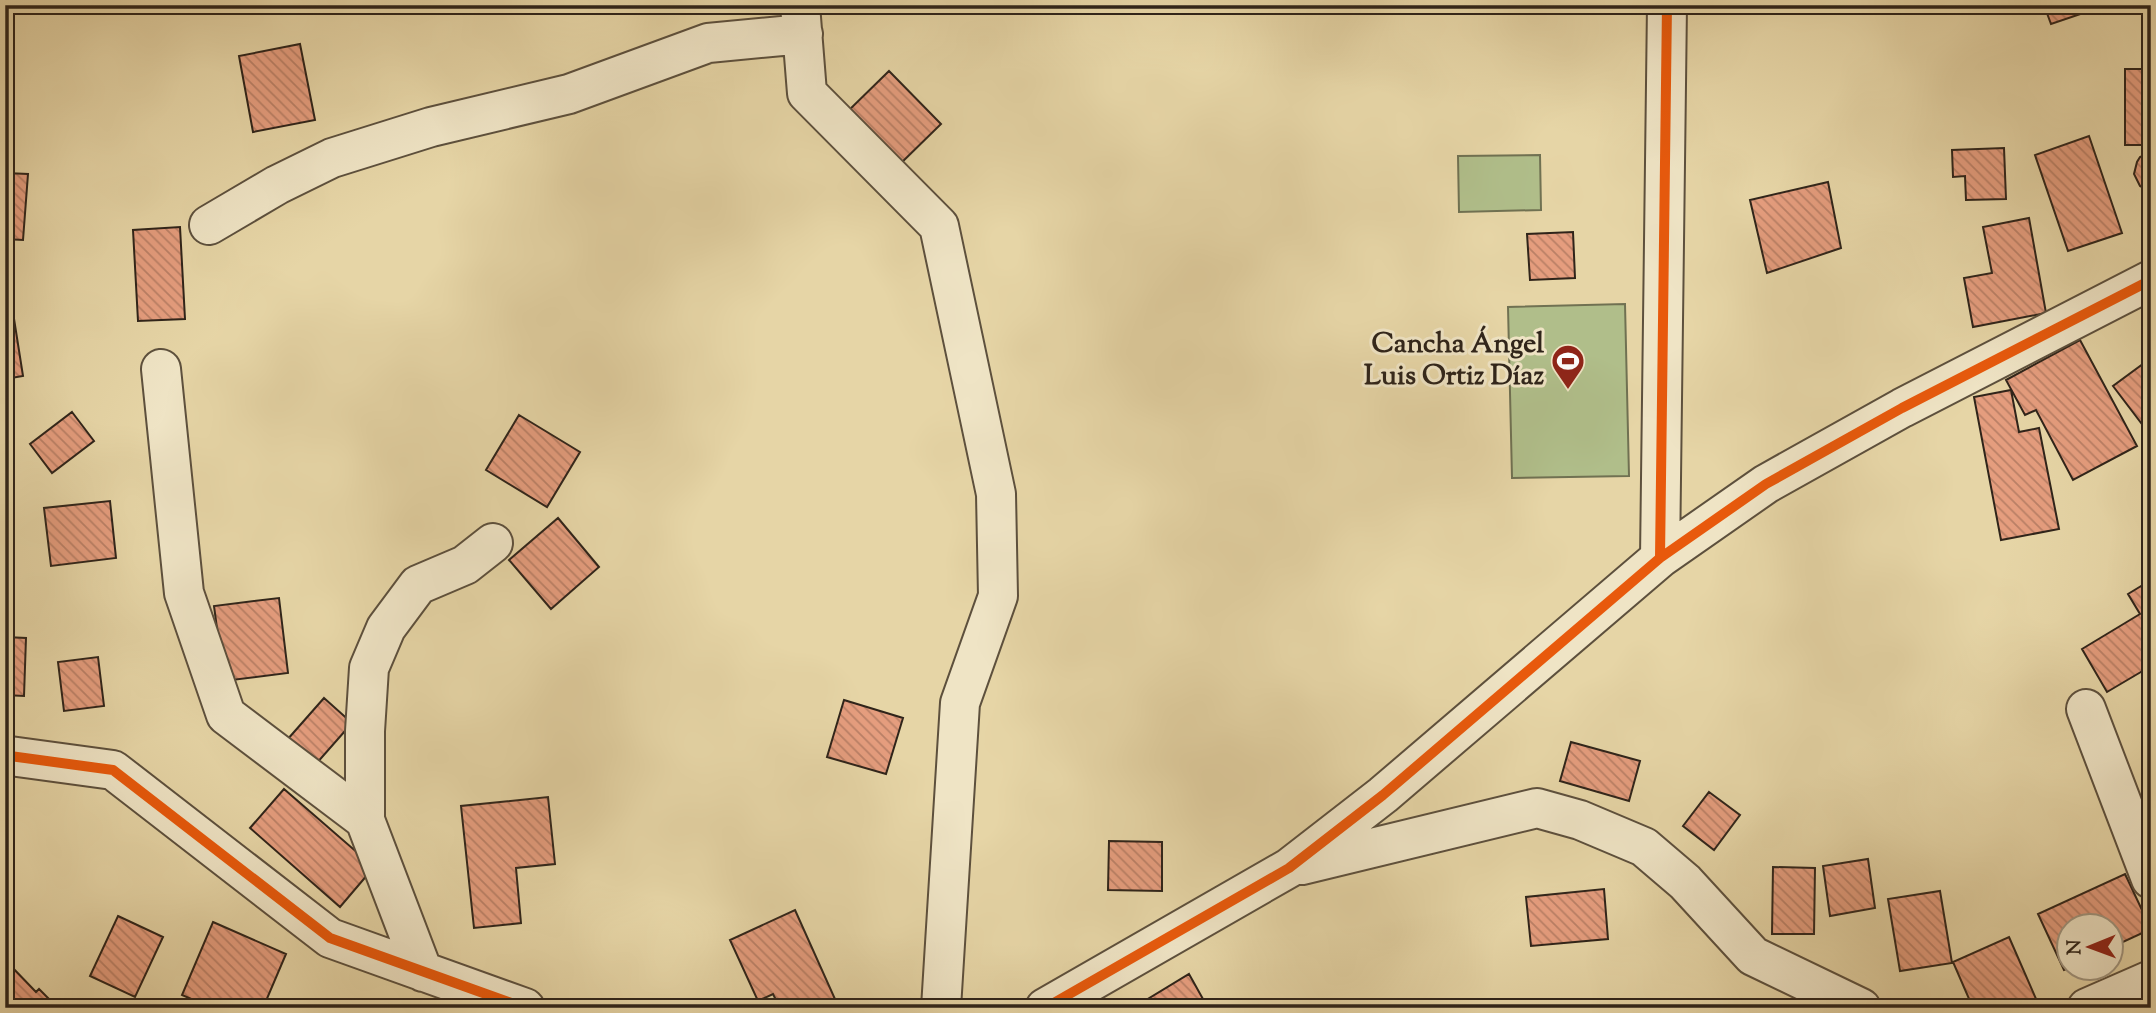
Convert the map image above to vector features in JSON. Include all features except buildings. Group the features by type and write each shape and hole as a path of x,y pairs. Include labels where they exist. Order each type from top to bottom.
{"street":[{"path":"1660,558 1667,5"},
{"path":"209,225 277,184 332,158 431,127 569,94 708,43 802,20 807,93 939,226 996,494 998,596 961,704 941,1008"},
{"path":"1045,1008 1087,998 1289,868 1383,795 1660,558 1766,484 1902,408 2151,280"},
{"path":"161,369 184,593 226,715 365,820"},
{"path":"424,972 365,820 365,732 369,668 386,628 418,585 465,565 493,543"},
{"path":"2086,709 2151,879"},
{"path":"5,758 10,756 113,770 330,938 525,1008"},
{"path":"1289,868 1537,807 1580,820 1644,847 1685,882 1753,956 1861,1008"},
{"path":"2087,1008 2151,980"}],"green space":[{"path":"1540,155 1541,210 1459,212 1458,156"},
{"name":"Cancha Ángel Luis Ortiz Díaz","path":"1625,304 1629,476 1512,478 1508,307"}],"cycle path":[{"path":"1660,558 1667,5"},
{"path":"1045,1008 1289,868 1383,795 1660,558 1766,484 1902,408 2151,280"},
{"path":"5,758 10,756 113,770 330,938 525,1008"}],"place":[{"name":"Cancha Ángel Luis Ortiz Díaz","path":"1568,391"}]}
